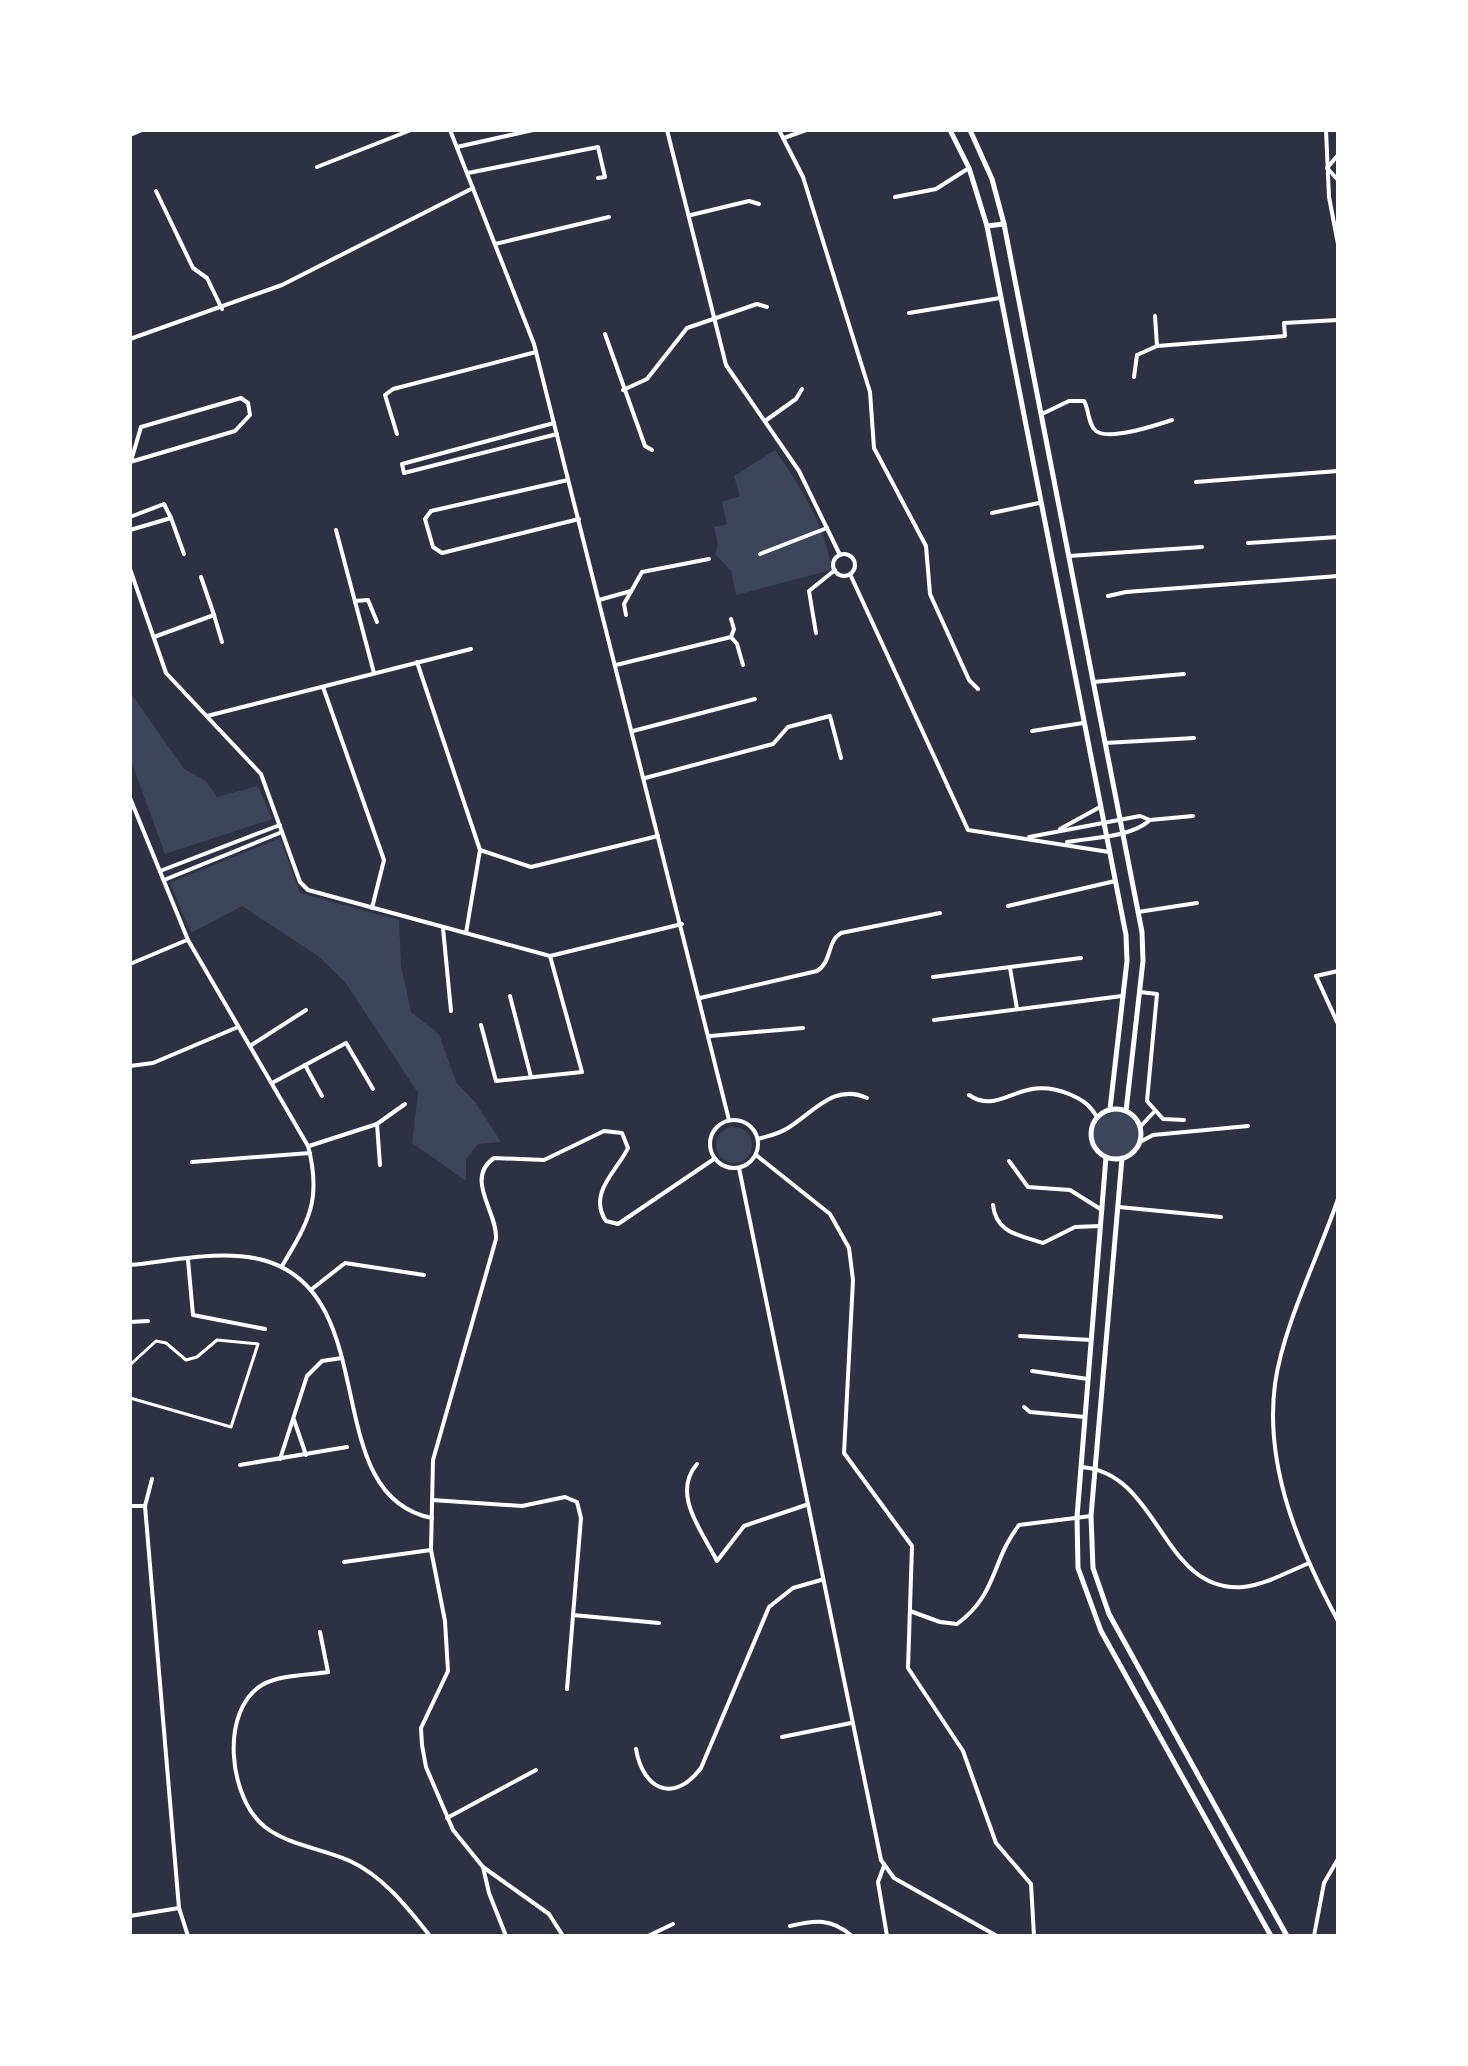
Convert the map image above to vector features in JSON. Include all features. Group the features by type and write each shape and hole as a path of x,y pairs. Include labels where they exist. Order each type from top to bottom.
{"street":[{"path":"130,135 142,130"},
{"path":"317,167 411,130"},
{"path":"450,130 536,352 729,1120"},
{"path":"457,147 533,130"},
{"path":"667,130 691,215 726,365 799,471 840,555"},
{"path":"779,130 803,177 870,392 872,445 926,546 931,598 969,680 978,689"},
{"path":"784,138 806,130"},
{"path":"950,130 969,168 987,226 1127,949 1110,1109"},
{"path":"970,130 992,179 1004,224 1144,946 1126,1111"},
{"path":"1326,130 1327,168 1338,244"},
{"path":"467,174 598,147 605,177 598,178"},
{"path":"1327,168 1338,155"},
{"path":"895,197 936,189 969,168"},
{"path":"1327,168 1338,180"},
{"path":"130,339 222,309 282,285 473,188"},
{"path":"156,191 193,268 207,278 222,309"},
{"path":"691,215 749,201 759,204"},
{"path":"495,244 609,217"},
{"path":"987,226 1004,224"},
{"path":"909,313 1000,298"},
{"path":"623,390 647,379 687,328 757,304 767,307"},
{"path":"1155,316 1157,346"},
{"path":"1134,377 1137,355 1157,346 1285,336 1284,323 1338,320"},
{"path":"605,334 645,446 652,450"},
{"path":"397,434 385,395 393,389 536,352"},
{"path":"765,421 796,399 802,389"},
{"path":"241,398 248,403 250,415 235,431 131,462 141,427 241,398"},
{"path":"1042,414 1069,401 1084,401 1092,425 1103,433 1143,430 1172,420"},
{"path":"555,423 402,464 404,473 557,434"},
{"path":"1196,482 1338,471"},
{"path":"569,479 431,511 425,519 433,547 442,553 579,519"},
{"path":"992,513 1039,503"},
{"path":"130,517 164,504 184,554"},
{"path":"130,530 171,518"},
{"path":"760,554 827,528"},
{"path":"336,530 374,673"},
{"path":"1248,543 1338,537"},
{"path":"1069,556 1202,547"},
{"path":"850,574 841,575 835,570 833,563 840,555 848,554 855,561 850,574 968,830 1109,852"},
{"path":"626,615 624,604 642,572 709,559"},
{"path":"130,569 166,673 261,774 300,882 308,890 550,956 682,924"},
{"path":"816,633 809,591 835,570"},
{"path":"1108,596 1126,592 1338,576"},
{"path":"201,577 222,642"},
{"path":"599,600 631,591"},
{"path":"355,601 368,600 377,622"},
{"path":"154,637 214,615"},
{"path":"731,619 734,629 731,637"},
{"path":"616,665 731,637"},
{"path":"731,637 737,644 743,665"},
{"path":"207,716 471,649"},
{"path":"417,662 480,850 466,933"},
{"path":"1093,682 1184,674"},
{"path":"323,687 384,860 372,909"},
{"path":"633,731 755,699"},
{"path":"645,778 773,744 788,727 830,716 841,758"},
{"path":"1032,731 1083,723"},
{"path":"1105,743 1194,738"},
{"path":"130,798 188,940 308,1146 315,1180 311,1214 282,1266"},
{"path":"1055,832 1100,807"},
{"path":"1027,838 1140,816 1150,820"},
{"path":"1061,844 1123,833 1150,820 1193,816"},
{"path":"130,822 138,818"},
{"path":"160,871 280,825"},
{"path":"164,880 282,832"},
{"path":"480,850 531,867 659,835"},
{"path":"1008,906 1115,881"},
{"path":"1138,912 1197,903"},
{"path":"700,998 817,971 824,967 835,936 841,933 940,913"},
{"path":"443,928 451,1011"},
{"path":"130,964 188,940"},
{"path":"481,1025 496,1081 582,1072 550,956"},
{"path":"933,977 1081,958"},
{"path":"1010,968 1017,1009"},
{"path":"1338,971 1316,976 1338,1024"},
{"path":"1140,992 1157,994 1147,1101 1163,1119 1184,1120"},
{"path":"510,996 531,1077"},
{"path":"934,1020 1123,996"},
{"path":"250,1046 306,1010"},
{"path":"130,1066 153,1063 238,1027"},
{"path":"710,1036 803,1028"},
{"path":"272,1083 346,1043 373,1089"},
{"path":"305,1065 322,1096"},
{"path":"969,1095 989,1104 1027,1087 1054,1088 1089,1103 1097,1117"},
{"path":"758,1139 782,1132 834,1096 847,1093 867,1098"},
{"path":"308,1146 377,1124 405,1104"},
{"path":"1140,1142 1140,1127 1126,1111 1110,1109 1097,1117 1091,1139 1106,1157 1077,1517 1078,1568 1101,1631 1271,1936"},
{"path":"1140,1127 1154,1112"},
{"path":"729,1120 744,1122 758,1139 756,1155 739,1168 726,1168 710,1152 711,1136 721,1123 729,1120"},
{"path":"377,1124 380,1165"},
{"path":"1106,1157 1122,1158 1133,1153 1140,1142 1153,1135 1248,1126"},
{"path":"506,1936 483,1867 447,1818 426,1767 421,1728 448,1671 445,1621 431,1550 432,1500 437,1442 496,1239 496,1223 481,1183 484,1166 494,1158 504,1156 544,1160 604,1131 622,1133 629,1141 628,1148 607,1176 601,1209 606,1221 618,1224 714,1159"},
{"path":"192,1162 310,1153"},
{"path":"756,1155 830,1214 849,1248 853,1280 843,1448 846,1457 912,1546 908,1668 963,1751 996,1843 1031,1884 1034,1936"},
{"path":"1122,1158 1091,1516 1093,1568 1115,1625 1287,1936"},
{"path":"1009,1161 1028,1187 1070,1190 1102,1210"},
{"path":"739,1168 821,1580 884,1866 894,1878 997,1936"},
{"path":"1338,1199 1294,1318 1275,1383 1282,1486 1307,1564 1338,1621"},
{"path":"993,1205 995,1220 1002,1229 1043,1243 1075,1227 1100,1226"},
{"path":"1119,1207 1221,1217"},
{"path":"130,1265 239,1256 282,1266 311,1290 335,1330 367,1457 376,1477 401,1506 432,1518"},
{"path":"188,1260 193,1315 265,1329"},
{"path":"311,1290 345,1263 424,1275"},
{"path":"130,1322 148,1321"},
{"path":"1020,1336 1091,1340"},
{"path":"130,1365 156,1341 166,1343 186,1360 197,1357 217,1340 258,1344 231,1427 130,1398"},
{"path":"280,1459 307,1376 322,1361 342,1358"},
{"path":"1032,1371 1088,1379"},
{"path":"1024,1407 1030,1412 1085,1417"},
{"path":"294,1420 306,1455"},
{"path":"240,1465 347,1447"},
{"path":"697,1464 687,1479 686,1499 717,1561 744,1526 806,1505"},
{"path":"1081,1467 1111,1473 1128,1486 1181,1559 1205,1578 1243,1587 1307,1564"},
{"path":"152,1479 145,1506 179,1908 188,1936"},
{"path":"432,1500 522,1506 565,1497 577,1502 581,1518 567,1689"},
{"path":"130,1506 145,1506"},
{"path":"910,1611 940,1622 957,1624 991,1587 1003,1547 1019,1525 1091,1516"},
{"path":"344,1562 431,1550"},
{"path":"636,1749 643,1775 660,1788 672,1790 693,1778 701,1768 769,1607 793,1588 821,1580"},
{"path":"573,1615 659,1623"},
{"path":"1101,1631 1115,1625"},
{"path":"320,1632 328,1672 268,1682 248,1698 240,1711 234,1735 240,1788 266,1828 351,1861 370,1873 430,1936"},
{"path":"782,1737 851,1723"},
{"path":"1168,1755 1181,1749"},
{"path":"447,1818 536,1770"},
{"path":"1314,1936 1324,1883 1338,1859"},
{"path":"884,1866 878,1882 887,1936"},
{"path":"483,1867 549,1914 563,1936"},
{"path":"130,1916 179,1908"},
{"path":"790,1926 821,1919 838,1924 852,1936"},
{"path":"648,1936 673,1924"}],"shaded area":[{"path":"775,450 818,522 831,570 736,595 731,571 715,554 718,544 714,527 727,524 722,502 740,496 734,476"},
{"path":"130,692 184,769 206,781 217,797 258,786 272,819 165,854 130,758"},
{"path":"280,838 300,893 399,920 401,965 411,1012 439,1034 456,1082 475,1102 501,1142 478,1144 466,1159 466,1181 412,1143 418,1093 345,982 318,956 242,906 191,933 170,883"},
{"path":"1116,1111 1125,1112 1132,1118 1138,1125 1138,1143 1132,1150 1125,1156 1116,1157 1107,1156 1100,1150 1094,1143 1093,1134 1094,1125 1100,1118 1107,1112"},
{"path":"734,1127 747,1132 752,1145 747,1158 734,1163 721,1158 716,1145 721,1132"}]}
